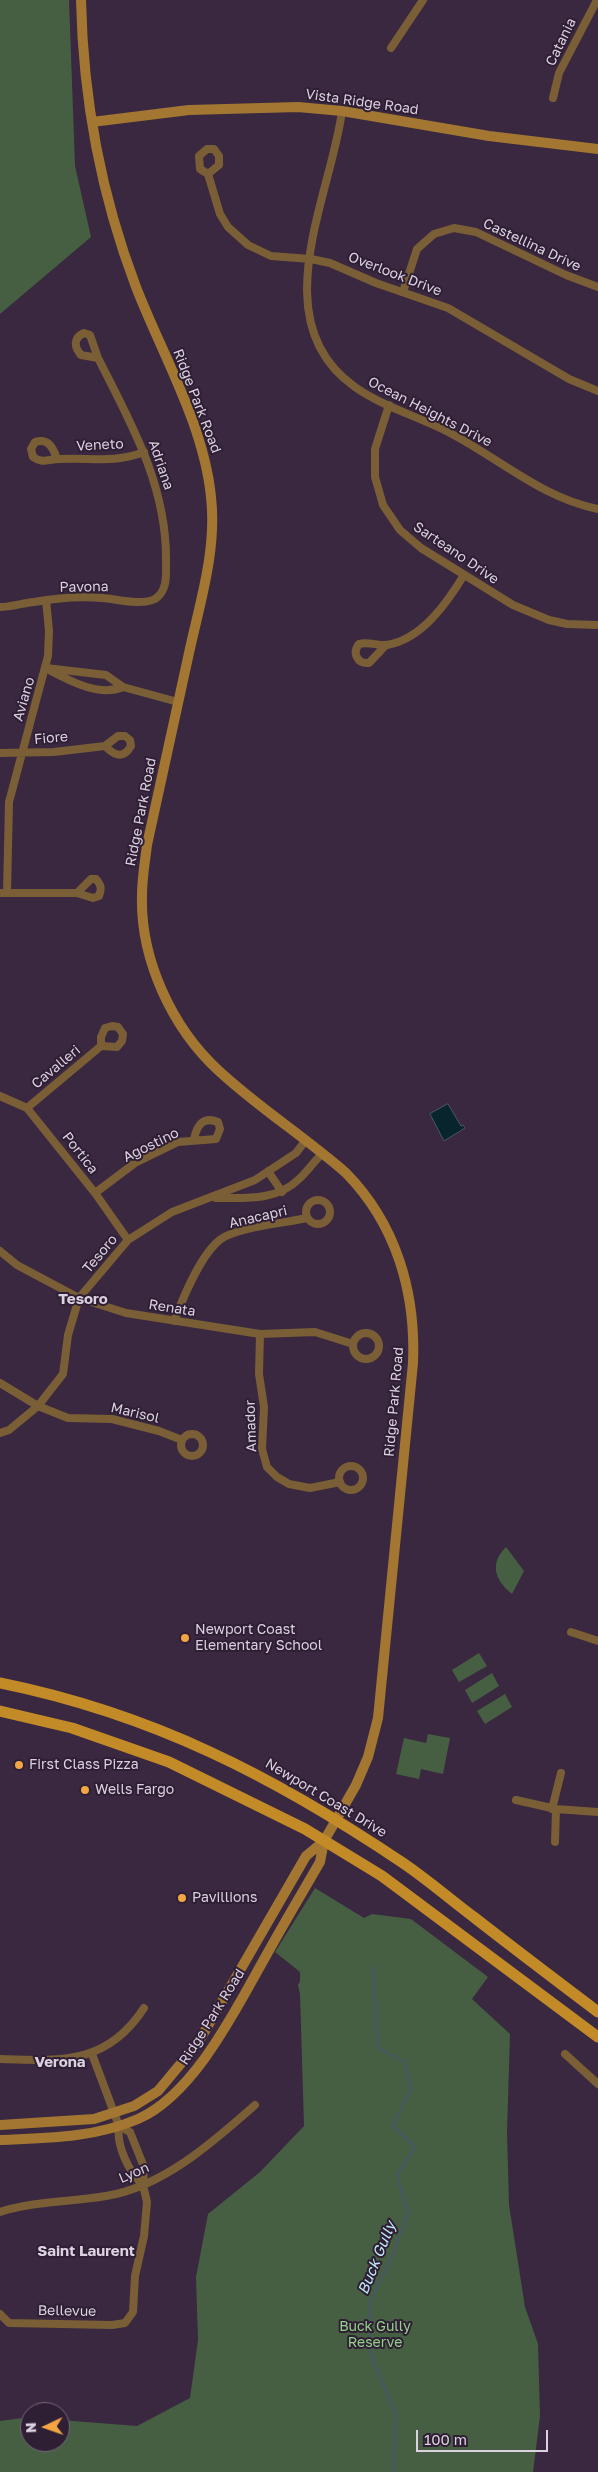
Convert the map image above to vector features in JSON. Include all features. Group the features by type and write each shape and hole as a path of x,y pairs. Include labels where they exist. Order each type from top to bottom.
{"main road":[{"name":"Newport Coast Drive","path":"0,1683 74,1701 147,1724 225,1758 284,1788 405,1864 598,2012"},
{"path":"0,1711 72,1728 168,1762 262,1807 324,1841 390,1882 598,2037"}],"street":[{"name":"Ridge Park Road","path":"0,2140 94,2134 140,2118 165,2102 199,2067 237,2007 320,1862 324,1841 356,1785 368,1757 378,1718 414,1348 407,1285 385,1224 365,1192 323,1152 218,1071 184,1031 170,1008 151,959 143,913 143,871 209,561 212,510 208,472 198,435 137,288 119,238 92,122 86,82 81,0"},
{"path":"391,48 423,0"},
{"name":"Catania","path":"553,98 559,73 597,0"},
{"name":"Vista Ridge Road","path":"92,122 189,110 298,107 342,110 489,136 598,149"},
{"name":"Ocean Heights Drive","path":"342,110 334,159 316,218 306,299 309,316 320,346 330,362 355,387 476,447 549,492 575,503 598,509"},
{"name":"Overlook Drive","path":"208,174 220,214 238,238 254,248 271,256 311,259 339,266 376,283 448,308 569,379 598,391"},
{"name":"Castellina Drive","path":"403,292 413,258 418,249 434,234 454,228 476,232 566,276 598,286"},
{"name":"Adriana","path":"98,358 144,452 158,491 164,527 166,568 164,589"},
{"name":"Sarteano Drive","path":"389,404 378,433 374,461 375,477 383,505 391,519 411,540 464,575 532,614 567,624 598,625"},
{"name":"Veneto","path":"58,458 103,461 144,452"},
{"path":"386,645 414,633 427,623 445,603 464,575"},
{"name":"Pavona","path":"0,607 46,600 86,597 145,602 158,596 164,589"},
{"name":"Aviano","path":"4,893 9,802 46,668 49,644 46,600"},
{"path":"46,668 76,684 90,686 101,692 113,692 123,687"},
{"path":"46,668 92,675 106,675 123,687 178,702"},
{"path":"90,686 92,675"},
{"name":"Fiore","path":"0,753 105,746"},
{"path":"4,893 77,893"},
{"name":"Cavalleri","path":"27,1108 101,1046"},
{"name":"Portica","path":"0,1096 27,1108 95,1193 128,1240"},
{"name":"Agostino","path":"95,1193 135,1163 178,1142 194,1139"},
{"name":"Tesoro","path":"0,1433 9,1430 38,1406 63,1374 68,1335 79,1298 128,1240 172,1212 255,1180 296,1153 306,1140"},
{"name":"Tesoro","path":"212,1198 253,1198 282,1192 300,1179 323,1152"},
{"path":"268,1171 282,1192"},
{"name":"Anacapri","path":"174,1321 186,1288 222,1238 245,1230 307,1218"},
{"name":"Renata","path":"0,1251 16,1265 79,1298 126,1313 260,1334 315,1332 353,1344"},
{"name":"Amador","path":"260,1334 259,1374 264,1407 262,1449 267,1467 277,1477 289,1484 310,1488 340,1482"},
{"name":"Marisol","path":"0,1383 38,1406 68,1418 112,1419 159,1431 182,1440"},
{"path":"571,1632 598,1641"},
{"path":"555,1842 554,1809 561,1773"},
{"path":"516,1800 554,1809 598,1812"},
{"name":"Ridge Park Road","path":"0,2125 94,2119 134,2106 158,2091 198,2043 306,1856 324,1841"},
{"path":"0,2059 50,2060 92,2054 119,2038 133,2025 144,2008"},
{"path":"92,2054 119,2126 117,2136 132,2175 143,2185"},
{"path":"565,2054 598,2084"},
{"name":"Lyon","path":"0,2212 22,2204 109,2196 143,2185 204,2149 255,2104"},
{"path":"119,2126 130,2132 136,2144 144,2167 143,2185"},
{"name":"Bellevue","path":"0,2314 9,2323 112,2325 124,2323 133,2312 135,2276 144,2236 147,2202 143,2185"}],"green space":[{"path":"0,0 69,0 75,166 91,237 0,314"},
{"path":"506,1547 524,1571 512,1594 506,1589 496,1572 497,1560"},
{"path":"479,1653 487,1666 459,1682 452,1670"},
{"path":"492,1673 499,1686 472,1703 465,1690"},
{"path":"505,1694 512,1707 485,1724 477,1711"},
{"path":"428,1734 450,1738 443,1774 421,1769 419,1779 396,1774 404,1738 426,1743"},
{"name":"Buck Gully Reserve","path":"315,1888 364,1918 372,1914 411,1919 488,1977 472,1999 510,2034 507,2132 509,2205 525,2307 538,2344 540,2416 533,2472 0,2472 0,2421 20,2418 20,2452 70,2452 70,2421 137,2426 190,2398 198,2340 196,2277 208,2214 260,2172 304,2126 300,1994 298,1985 300,1972 275,1952"}],"water":[{"path":"448,1104 461,1126 463,1125 465,1128 444,1141 430,1114"}],"waterway":[{"name":"Buck Gully","path":"373,1967 378,2048 405,2062 411,2089 393,2126 415,2147 397,2175 408,2212 394,2252 370,2303 371,2354 396,2416 393,2472"}],"place":[{"name":"Newport Coast Elementary School","path":"185,1638"},
{"name":"First Class Pizza","path":"19,1765"},
{"name":"Wells Fargo","path":"85,1790"},
{"name":"Pavillions","path":"182,1898"}],"district":[{"name":"Tesoro","path":"83,1299"},
{"name":"Verona","path":"60,2062"},
{"name":"Saint Laurent","path":"86,2251"}]}
